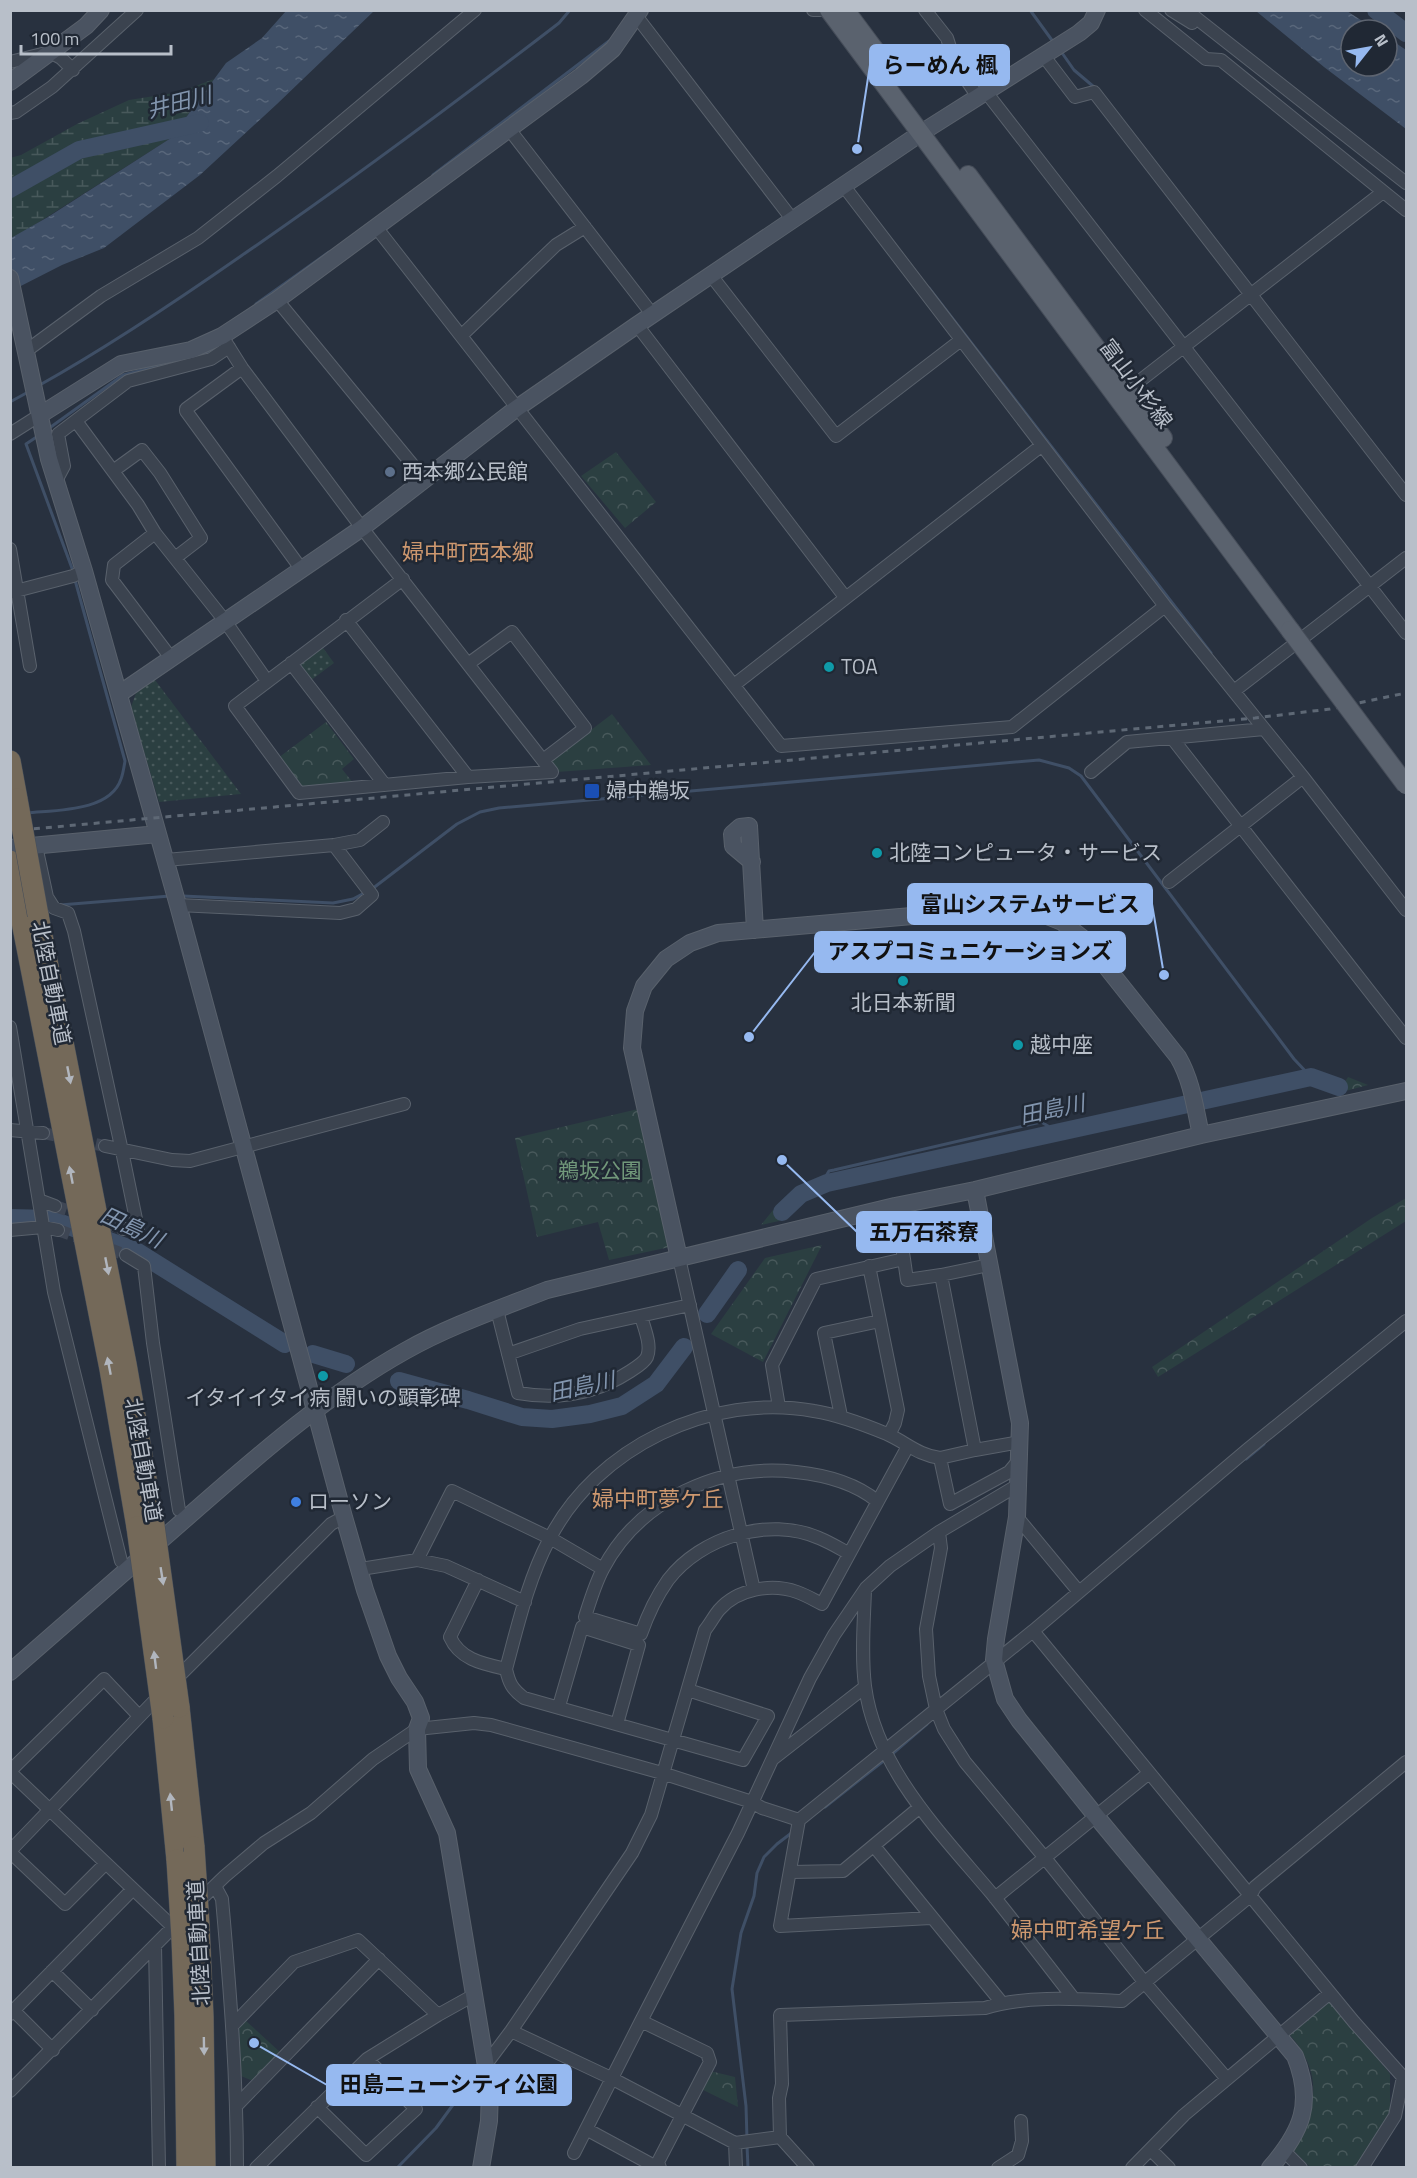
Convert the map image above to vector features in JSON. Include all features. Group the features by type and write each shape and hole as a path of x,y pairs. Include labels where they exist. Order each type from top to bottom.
{"highway":[{"name":"北陸自動車道","path":"10,761 17,799 29,917 128,1374 145,1523 171,1713 194,1847 203,2028 205,2168"},
{"name":"北陸自動車道","path":"10,861 29,917"},
{"name":"北陸自動車道","path":"171,1713 177,1860 177,1933 186,2028 188,2168"}],"main road":[{"name":"富山小杉線","path":"830,10 1128,390 1407,784"},
{"name":"富山小杉線","path":"845,10 926,130 1295,627 1407,766"}],"street":[{"path":"10,82 86,26 101,10"},
{"path":"10,113 16,112 73,70 137,10"},
{"path":"25,346 101,296 198,238 277,176 475,10"},
{"path":"813,10 820,10"},
{"path":"925,10 947,38 955,63 1183,346 1407,633"},
{"path":"119,694 362,528 517,408 710,274 926,130 1079,33 1091,23 1097,10"},
{"path":"1145,10 1206,59 1221,60 1407,210"},
{"path":"1171,10 1192,23 1208,27"},
{"path":"1186,10 1407,183"},
{"path":"56,481 64,466 58,434 128,381 211,359 226,341 277,300 581,76 613,49 638,14 792,219"},
{"path":"10,62 50,52 61,58 73,70"},
{"path":"1043,55 1075,97 1094,92 1407,495"},
{"path":"509,129 652,314"},
{"path":"843,185 1165,606 1407,910"},
{"path":"1128,390 1383,192"},
{"path":"376,227 781,746 1012,727 1165,606"},
{"path":"461,336 556,245 585,227"},
{"path":"710,274 836,436 961,340"},
{"path":"10,278 56,481 84,571 166,860 344,1517 388,1656 415,1702 421,1719 417,1730 418,1769 447,1833 487,2063 490,2090 489,2121 481,2168"},
{"path":"277,300 425,480"},
{"path":"637,325 845,597"},
{"path":"226,341 242,368 362,528 403,579 552,772 468,777 299,793 235,706 403,579"},
{"path":"10,434 121,364 226,341"},
{"path":"242,368 186,411 302,570"},
{"path":"76,421 155,533 225,621 267,681"},
{"path":"734,685 1041,446"},
{"path":"113,471 142,450 160,473 201,538 175,558"},
{"path":"155,533 114,565 112,580 171,658"},
{"path":"10,549 14,591 30,666"},
{"path":"1234,691 1407,558"},
{"path":"14,591 84,571"},
{"path":"346,620 468,777"},
{"path":"468,664 512,632 585,728 543,760"},
{"path":"291,663 385,785"},
{"path":"1091,772 1127,742 1264,729"},
{"path":"1172,738 1407,1038"},
{"path":"1169,882 1303,777"},
{"path":"166,860 334,845 360,840 383,822"},
{"path":"10,848 158,834"},
{"path":"178,905 340,914 356,909 372,895 334,845"},
{"path":"36,846 47,897 54,908 68,913 74,931 138,1229 123,1229"},
{"path":"752,862 755,930"},
{"path":"754,1590 632,1048 635,1011 644,986 666,959 690,943 718,933 992,909 1017,908 1042,914 1062,922 1085,940 1178,1057 1186,1072 1192,1092 1200,1135"},
{"path":"10,1027 54,1292 121,1561"},
{"path":"10,1672 232,1479 314,1411 428,1338 547,1290 1200,1135 1407,1091"},
{"path":"105,1146 172,1160 190,1161 404,1104"},
{"path":"10,1130 43,1133"},
{"path":"975,1190 1020,1423 1017,1517 994,1660 1005,1699 1096,1816 1295,2056 1305,2087 1305,2106 1299,2128 1270,2168"},
{"path":"39,1200 55,1206"},
{"path":"895,1206 907,1280 989,1265"},
{"path":"10,1230 43,1227 58,1230"},
{"path":"126,1255 144,1266 153,1343 179,1510"},
{"path":"779,1407 772,1365 816,1279 904,1259"},
{"path":"869,1266 898,1410 889,1435"},
{"path":"941,1275 975,1450"},
{"path":"508,1354 580,1329 690,1305"},
{"path":"497,1310 518,1393 538,1397 574,1395 598,1388 635,1368 646,1358 648,1345 641,1316"},
{"path":"841,1416 824,1334 880,1321"},
{"path":"931,1918 780,1926 800,1820 994,1660 1033,1631 1248,1449 1407,1321"},
{"path":"688,1690 768,1716 743,1760 559,1706 524,1698 509,1683 506,1669 535,1571 550,1538 585,1490 605,1470 630,1451 657,1435 701,1418 750,1409 779,1407 841,1416 889,1435 925,1456 940,1458 1020,1442"},
{"path":"487,2063 632,1853 651,1815 705,1630 720,1609 738,1595 754,1590 785,1589 798,1592 822,1604 908,1446"},
{"path":"940,1458 950,1504 960,1520"},
{"path":"950,1504 1009,1472 1019,1460"},
{"path":"848,1553 819,1537 791,1530 742,1533 706,1547 669,1578 649,1610 641,1634 585,1617 603,1569 631,1532 656,1509 701,1483 729,1475 778,1470 807,1473 852,1486 877,1501"},
{"path":"574,2153 738,1833 810,1678 834,1635 866,1588 890,1566 939,1532 1018,1485"},
{"path":"417,1560 452,1491 550,1538 603,1569"},
{"path":"105,1864 64,1904 10,1851 51,1811 139,1716 331,1524 344,1517"},
{"path":"1017,1517 1079,1592"},
{"path":"939,1532 940,1548 926,1629 928,1676 936,1709 944,1729 965,1762 1145,1983 1227,2079"},
{"path":"360,1572 367,1568 417,1560 446,1566 525,1602"},
{"path":"478,1580 450,1636 454,1647 474,1661 506,1669"},
{"path":"866,1588 863,1637 865,1687 885,1749 920,1808 995,1898 1074,1999"},
{"path":"559,1706 582,1628 639,1645 617,1724"},
{"path":"1033,1631 1330,1993 1403,2077 1395,2116 1362,2168"},
{"path":"139,1716 104,1679 10,1772 177,1933"},
{"path":"771,1761 865,1687"},
{"path":"10,2091 155,1945 177,1933 215,1886 264,1843 311,1813 373,1759 417,1730 474,1723 491,1725 662,1773 800,1820"},
{"path":"808,2168 780,2137 779,2098 782,2084 780,2015 985,2008 1002,2003 1074,1999 1122,2001 1250,1896 1255,1887 1407,1762"},
{"path":"995,1898 1149,1773"},
{"path":"791,1872 843,1871 920,1808"},
{"path":"874,1846 1002,2003"},
{"path":"215,1886 222,1899 233,2025 237,2168"},
{"path":"53,2050 12,2012 132,1890"},
{"path":"233,2025 294,1962 358,1940 438,2015"},
{"path":"155,1945 159,2168"},
{"path":"237,2105 379,1959"},
{"path":"52,1971 92,2010"},
{"path":"1132,2168 1184,2115 1330,1993"},
{"path":"256,2168 367,2059 474,1995"},
{"path":"641,2021 707,2053 710,2062 658,2162 659,2168"},
{"path":"511,2031 611,2078 735,2143 780,2137"},
{"path":"317,2107 366,2155 416,2109 367,2059"},
{"path":"998,2168 1018,2155 1022,2141 1021,2121"},
{"path":"586,2129 659,2168"},
{"path":"735,2143 736,2168"},
{"path":"1151,2150 1168,2168"},
{"path":"1284,2151 1301,2168"}],"green space":[{"path":"214,79 171,138 11,238 10,158 21,155 77,124 129,100 180,92"},
{"path":"616,452 656,502 625,528 581,476"},
{"path":"321,645 334,663 310,681 299,668 300,660"},
{"path":"155,680 241,794 159,802 131,707 136,693"},
{"path":"612,714 651,765 557,772 549,762"},
{"path":"326,722 354,759 342,769 354,784 306,788 298,785 278,758"},
{"path":"1348,1077 1368,1085 1338,1093"},
{"name":"鵜坂公園","path":"638,1109 670,1247 609,1260 598,1222 537,1237 515,1138"},
{"path":"1406,1198 1406,1221 1158,1377 1152,1367 1372,1218"},
{"path":"773,1210 788,1219 761,1225"},
{"path":"822,1245 763,1362 711,1334 765,1258"},
{"path":"1331,2001 1390,2074 1390,2116 1356,2167 1310,2167 1292,2149 1308,2117 1313,2083 1311,2071 1304,2056 1290,2035"},
{"path":"245,2020 281,2053 253,2081 241,2076 239,2028"},
{"path":"710,2071 735,2077 738,2107 701,2089"}],"water":[{"path":"286,11 374,11 200,175 104,248 62,265 11,291 11,238 48,217 171,138 226,63 262,38"},
{"path":"1256,11 1347,11 1358,18 1339,18 1339,78 1399,78 1399,45 1406,50 1406,129 1324,67"}],"waterway":[{"path":"38,386 166,307 322,200 520,53 559,23 570,10"},
{"path":"1030,10 1054,43"},
{"name":"井田川","path":"1376,10 1406,33"},
{"path":"433,175 609,41"},
{"path":"1060,50 1074,70 1094,87"},
{"name":"井田川","path":"10,189 79,150 200,123"},
{"path":"256,304 329,252"},
{"path":"929,288 1211,653"},
{"path":"196,356 220,345"},
{"path":"48,429 123,375 178,361"},
{"path":"10,402 30,391"},
{"path":"38,436 26,444 73,571"},
{"path":"27,813 66,810 106,798 115,790 121,779 125,761 75,580"},
{"path":"372,889 457,824 480,812 499,808 1039,760 1069,768 1081,776 1294,1059 1311,1077"},
{"path":"183,896 333,903 353,899 366,892"},
{"path":"60,905 170,896"},
{"name":"田島川","path":"782,1212 801,1194 827,1183 1311,1077 1339,1087"},
{"path":"827,1183 826,1176 829,1171 1041,1122 1048,1126 1051,1134"},
{"name":"田島川","path":"10,1218 50,1219 136,1251 285,1344"},
{"name":"田島川","path":"707,1314 738,1270"},
{"name":"田島川","path":"399,1381 522,1417 552,1419 590,1414 622,1406 656,1384 684,1347"},
{"name":"田島川","path":"313,1354 346,1364"},
{"path":"1246,1459 1264,1444"},
{"path":"891,1755 927,1724"},
{"path":"825,1807 886,1759"},
{"path":"747,2139 746,2106 732,1989 741,1933 754,1896 757,1873 764,1857 794,1831"},
{"path":"397,2168 436,2128 480,2068"},
{"path":"747,2145 748,2168"}],"tunnel":[{"path":"43,1133 105,1146"},
{"path":"55,1206 123,1229"},
{"path":"58,1230 126,1255"}],"railway":[{"path":"10,831 1255,718 1330,709 1406,693"}],"place":[{"name":"らーめん 楓","path":"857,149"},
{"name":"西本郷公民館","path":"390,472"},
{"name":"TOA","path":"829,667"},
{"name":"婦中鵜坂","path":"592,791"},
{"name":"北陸コンピュータ・サービス","path":"877,853"},
{"name":"富山システムサービス","path":"1164,975"},
{"name":"北日本新聞","path":"903,981"},
{"name":"アスプコミュニケーションズ","path":"749,1037"},
{"name":"越中座","path":"1018,1045"},
{"name":"五万石茶寮","path":"782,1160"},
{"name":"イタイイタイ病 闘いの顕彰碑","path":"323,1376"},
{"name":"ローソン","path":"296,1502"},
{"name":"田島ニューシティ公園","path":"254,2043"}],"district":[{"name":"婦中町西本郷","path":"468,552"},
{"name":"婦中町夢ケ丘","path":"658,1499"},
{"name":"婦中町希望ケ丘","path":"1088,1930"}]}
